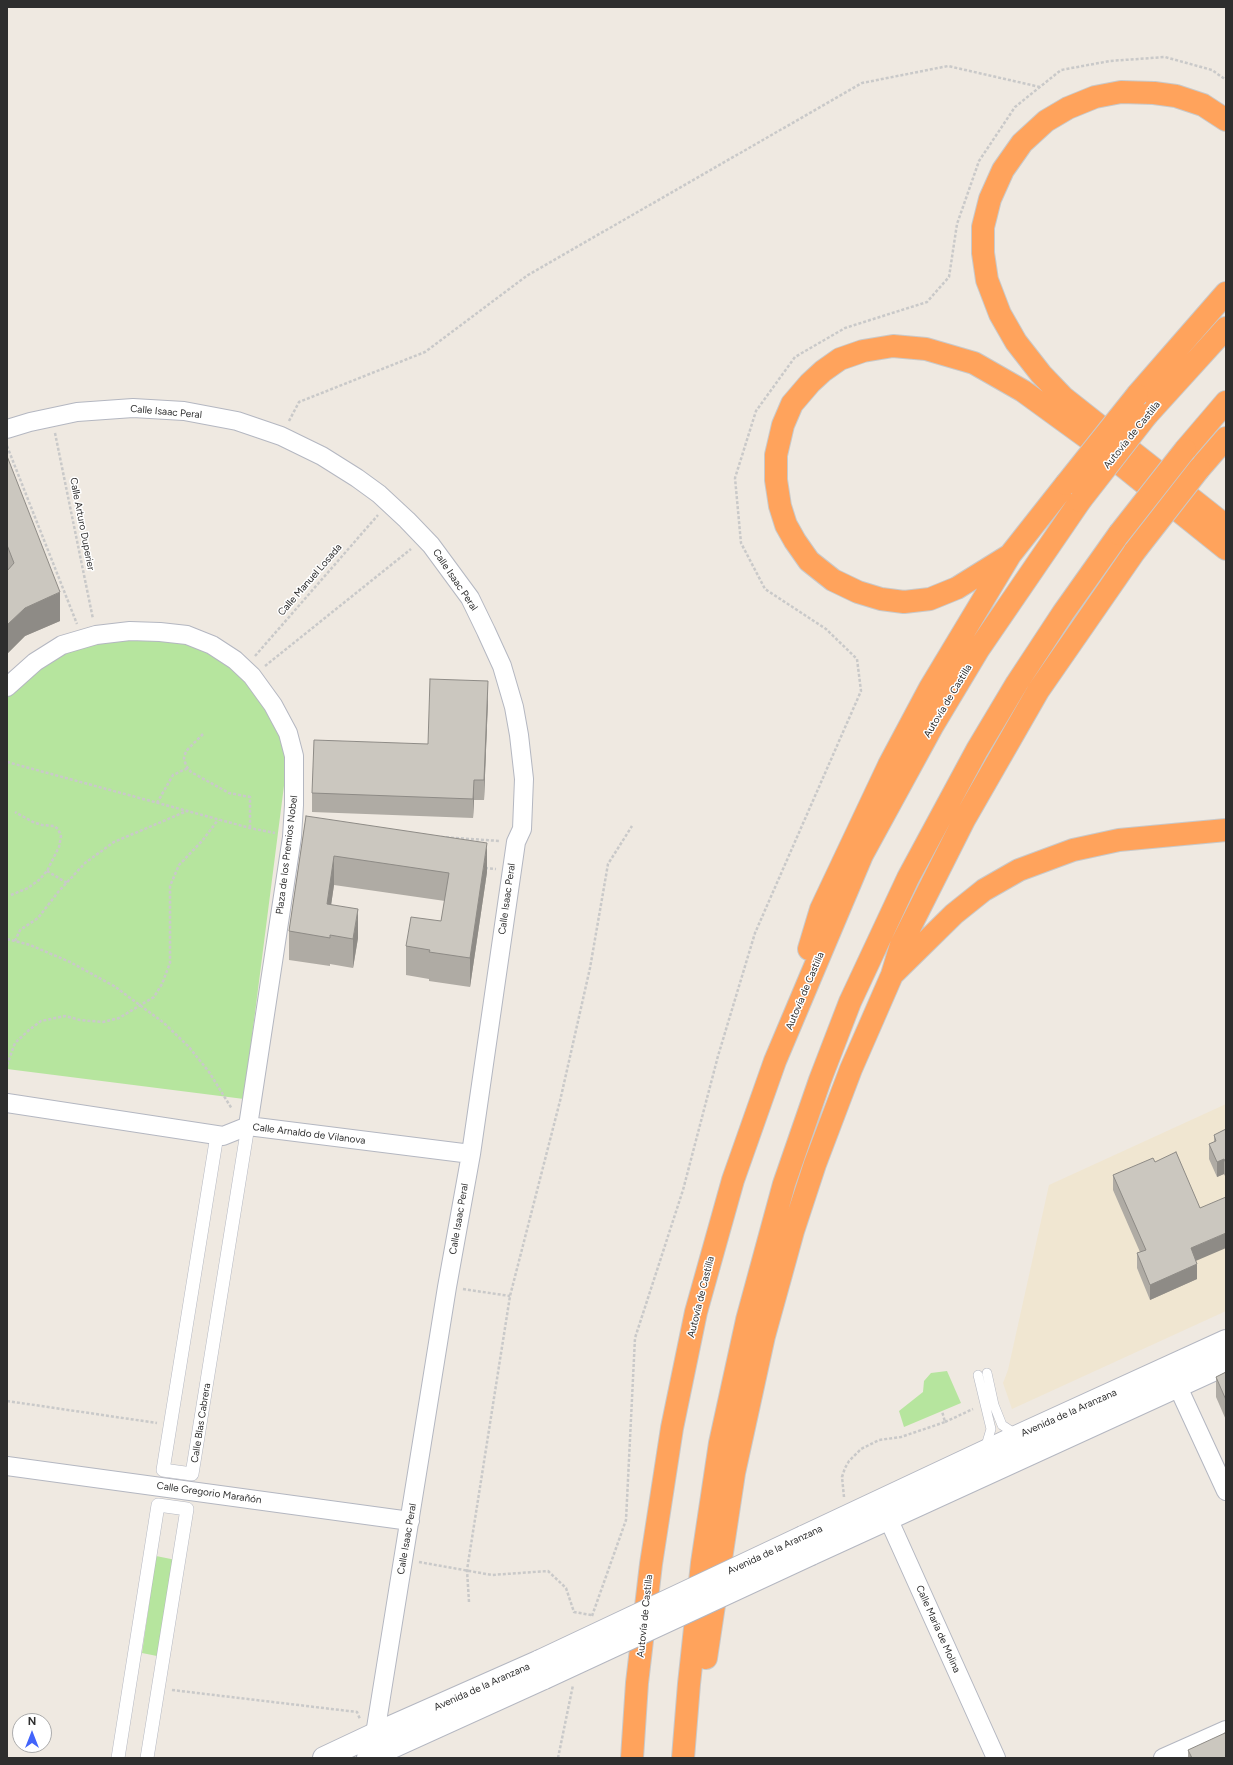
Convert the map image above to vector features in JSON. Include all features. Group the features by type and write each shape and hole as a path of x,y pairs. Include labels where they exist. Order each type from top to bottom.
{"highway":[{"path":"1226,120 1203,105 1176,96 1154,93 1122,92 1095,98 1068,108 1046,121 1022,143 1003,170 990,199 983,228 982,253 987,280 1000,314 1016,342 1041,374 1064,398 1226,526"},
{"path":"775,1061 821,909 889,765 930,688 1010,556 1137,395 1226,293"},
{"name":"Autovía de Castilla","path":"632,1758 637,1683 651,1564 672,1428 696,1312 733,1180 775,1061 862,855 932,725 978,650 1080,501 1147,415 1226,328"},
{"path":"1010,556 957,588 930,599 904,602 881,599 858,592 833,580 809,561 786,525 780,506 776,480 776,455 782,425 792,404 810,383 823,371 840,359 863,351 893,346 926,349 974,363 1023,390 1089,439 1226,549"},
{"path":"683,1758 689,1684 702,1563 720,1443 748,1320 782,1191 820,1080 850,1002 908,878 977,750 1047,639 1119,534 1185,450 1226,402"},
{"path":"693,1758 705,1664 734,1473 764,1336 793,1231 815,1164 851,1069 892,975 901,945 972,806 1038,692 1135,551 1199,469 1226,438"},
{"path":"892,975 954,914 984,890 1019,870 1073,850 1119,840 1226,830"}],"street":[{"name":"Calle Isaac Peral","path":"7,429 52,416 77,412 132,408 184,411 237,421 281,436 322,456 357,478 388,502 425,538 470,598 502,666 514,706 524,779 522,829 516,842 511,872 471,1154 410,1521 369,1750"},
{"name":"Plaza de los Premios Nobel","path":"7,687 35,662 62,645 89,637 130,631 160,632 187,635 212,645 235,660 248,672 274,705 288,733 294,756 296,780 292,837 248,1126"},
{"path":"7,1103 220,1136"},
{"name":"Calle Arnaldo de Vilanova","path":"220,1136 248,1126 471,1154"},
{"name":"Calle Blas Cabrera","path":"220,1136 163,1470 192,1474 248,1126"},
{"name":"Avenida de la Aranzana","path":"807,1545 846,1516 884,1510 984,1452 1226,1341"},
{"name":"Avenida de la Aranzana","path":"324,1758 369,1750 884,1510 1178,1387 1226,1364"},
{"path":"1178,1387 1226,1491"},
{"name":"Calle Gregorio Marañón","path":"7,1466 410,1521"},
{"path":"118,1758 158,1504 187,1509 157,1688 147,1758"},
{"name":"Calle María de Molina","path":"884,1510 996,1758"},
{"path":"1164,1758 1226,1730"}],"lane":[{"path":"984,1452 990,1429 986,1408 983,1374 1002,1425 1018,1436"}],"path":[{"path":"590,1623 626,1520 635,1338 683,1190 718,1056 755,934 861,692 857,659 826,630 765,589 741,544 735,478 756,411 795,358 845,328 927,302 949,277 957,224 979,161 1015,107 1061,70 1110,61 1165,57 1212,70 1226,80"},
{"path":"281,436 299,402 425,352 528,275 862,83 948,66 1040,87"},
{"name":"Calle Arturo Duperier","path":"52,416 89,637"},
{"path":"7,446 89,637"},
{"name":"Calle Manuel Losada","path":"248,672 388,502"},
{"path":"248,672 425,538"},
{"path":"203,734 186,751 184,758 188,768 213,785 229,792 250,797 250,828"},
{"path":"7,762 218,820 292,837"},
{"path":"157,803 173,775 188,768"},
{"path":"15,941 20,930 38,918 85,863 114,842 187,811"},
{"path":"11,895 28,888 48,871 59,847 61,836 58,829 54,826 42,825 33,822 16,812"},
{"path":"7,1065 15,1043 41,1021 65,1016 80,1020 103,1022 119,1018 142,1006 154,997 162,984 170,963 170,886 179,866 202,841 218,820"},
{"path":"469,1602 467,1570 510,1296 560,1101 590,968 608,864 632,826"},
{"path":"436,836 516,842"},
{"path":"480,867 511,872"},
{"path":"48,871 67,883"},
{"path":"7,939 30,946 70,962 114,986 164,1023 189,1047 209,1072 232,1108 220,1136"},
{"path":"448,1287 510,1296"},
{"path":"7,1401 171,1425"},
{"path":"846,1516 842,1477 849,1461 861,1449 879,1440 901,1436 945,1422 974,1409 986,1408"},
{"path":"942,1411 945,1422"},
{"path":"403,1560 492,1575 548,1571 566,1588 574,1612 592,1615"},
{"path":"558,1758 573,1684"},
{"path":"157,1688 357,1712 364,1730 369,1750"}],"shaded area":[{"path":"1226,1104 1226,1311 1012,1409 1003,1383 1008,1370 1049,1185"}],"green space":[{"path":"170,637 222,658 255,692 282,739 286,770 244,1099 7,1069 7,698 25,678 63,651 97,642"},
{"path":"947,1371 961,1403 904,1427 899,1411 923,1392 924,1381 931,1373"},
{"path":"156,1556 181,1561 167,1658 142,1653"}],"building":[{"path":"7,456 60,592 25,608 7,625 7,571 14,563 7,545"},
{"path":"430,679 488,681 484,780 474,780 473,799 312,793 314,740 428,744"},
{"path":"306,816 487,843 470,958 429,952 430,950 406,946 411,917 441,921 449,873 334,856 327,904 358,909 353,939 330,935 330,938 289,931"},
{"path":"1226,1129 1226,1163 1224,1159 1217,1162 1209,1144 1216,1141 1214,1135"},
{"path":"1176,1152 1200,1208 1226,1197 1226,1233 1191,1248 1197,1264 1150,1285 1137,1253 1146,1250 1113,1175 1153,1158 1155,1162"},
{"path":"1226,1372 1226,1400 1216,1377"},
{"path":"1225,1733 1226,1758 1192,1758 1188,1750"}]}
